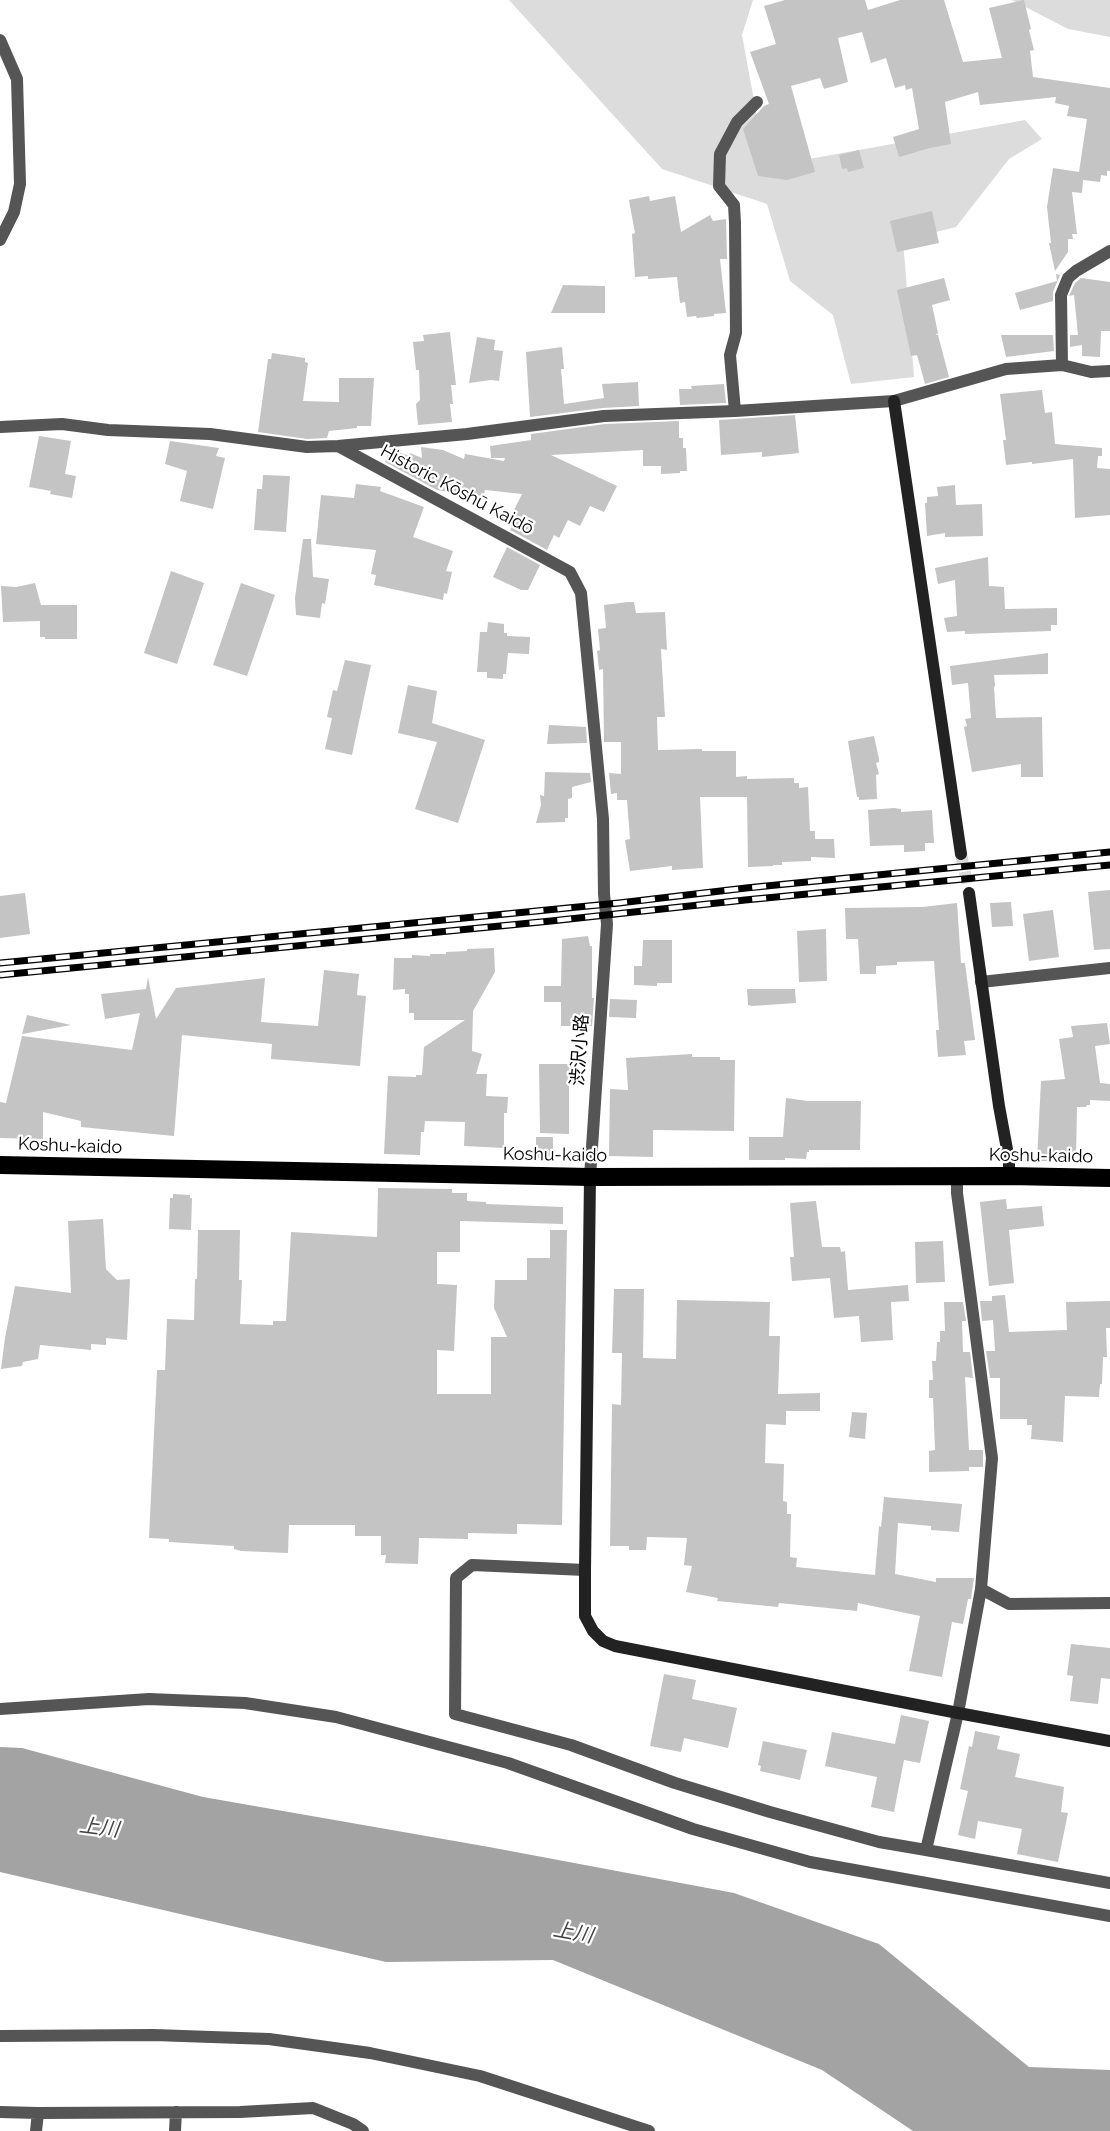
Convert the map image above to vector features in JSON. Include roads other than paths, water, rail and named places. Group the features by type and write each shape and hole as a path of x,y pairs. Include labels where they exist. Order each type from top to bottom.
{"highway":[{"name":"Koshu-kaido","path":"0,1165 590,1177 1009,1176 1110,1178"}],"street":[{"path":"0,40 16,79 20,184 15,212 0,240"},
{"path":"735,411 730,355 736,333 734,205 719,186 720,154 737,122 757,102"},
{"path":"1062,366 1061,295 1068,278 1110,251"},
{"path":"0,427 62,424 108,430 210,434 307,447 338,446 467,435 604,416 735,411 894,400 1006,369 1062,366 1091,372 1110,371"},
{"path":"894,400 961,854"},
{"name":"Historic Kōshū Kaidō","path":"338,446 570,572 581,593 603,819 604,894 607,924"},
{"path":"969,893 999,1106 1009,1160 1009,1176"},
{"name":"渋沢小路","path":"590,1177 607,924"},
{"path":"981,982 1110,968"},
{"path":"926,1850 958,1713 981,1588 992,1458 957,1193 957,1176"},
{"path":"590,1177 585,1616 593,1631 603,1641 615,1646 1110,1741"},
{"path":"585,1570 471,1565 456,1578 455,1714 571,1745 675,1783 879,1842 1110,1883"},
{"path":"981,1588 1009,1604 1110,1603"},
{"path":"0,1709 149,1699 245,1704 336,1717 508,1763 693,1829 810,1862 1110,1916"},
{"path":"0,2036 154,2035 268,2039 370,2053 480,2076 650,2131"},
{"path":"0,2112 240,2112 313,2108 353,2124 363,2131"},
{"path":"175,2131 176,2112"},
{"path":"36,2131 38,2113"}],"water":[{"name":"上川","path":"0,1747 22,1748 203,1797 734,1893 879,1944 1029,2067 1110,2070 1110,2131 913,2131 822,2070 553,1960 386,1962 0,1872"}],"tunnel":[{"path":"961,854 969,893"}],"railway":[{"path":"0,963 619,903 1110,852"},
{"path":"0,975 1110,865"}]}
